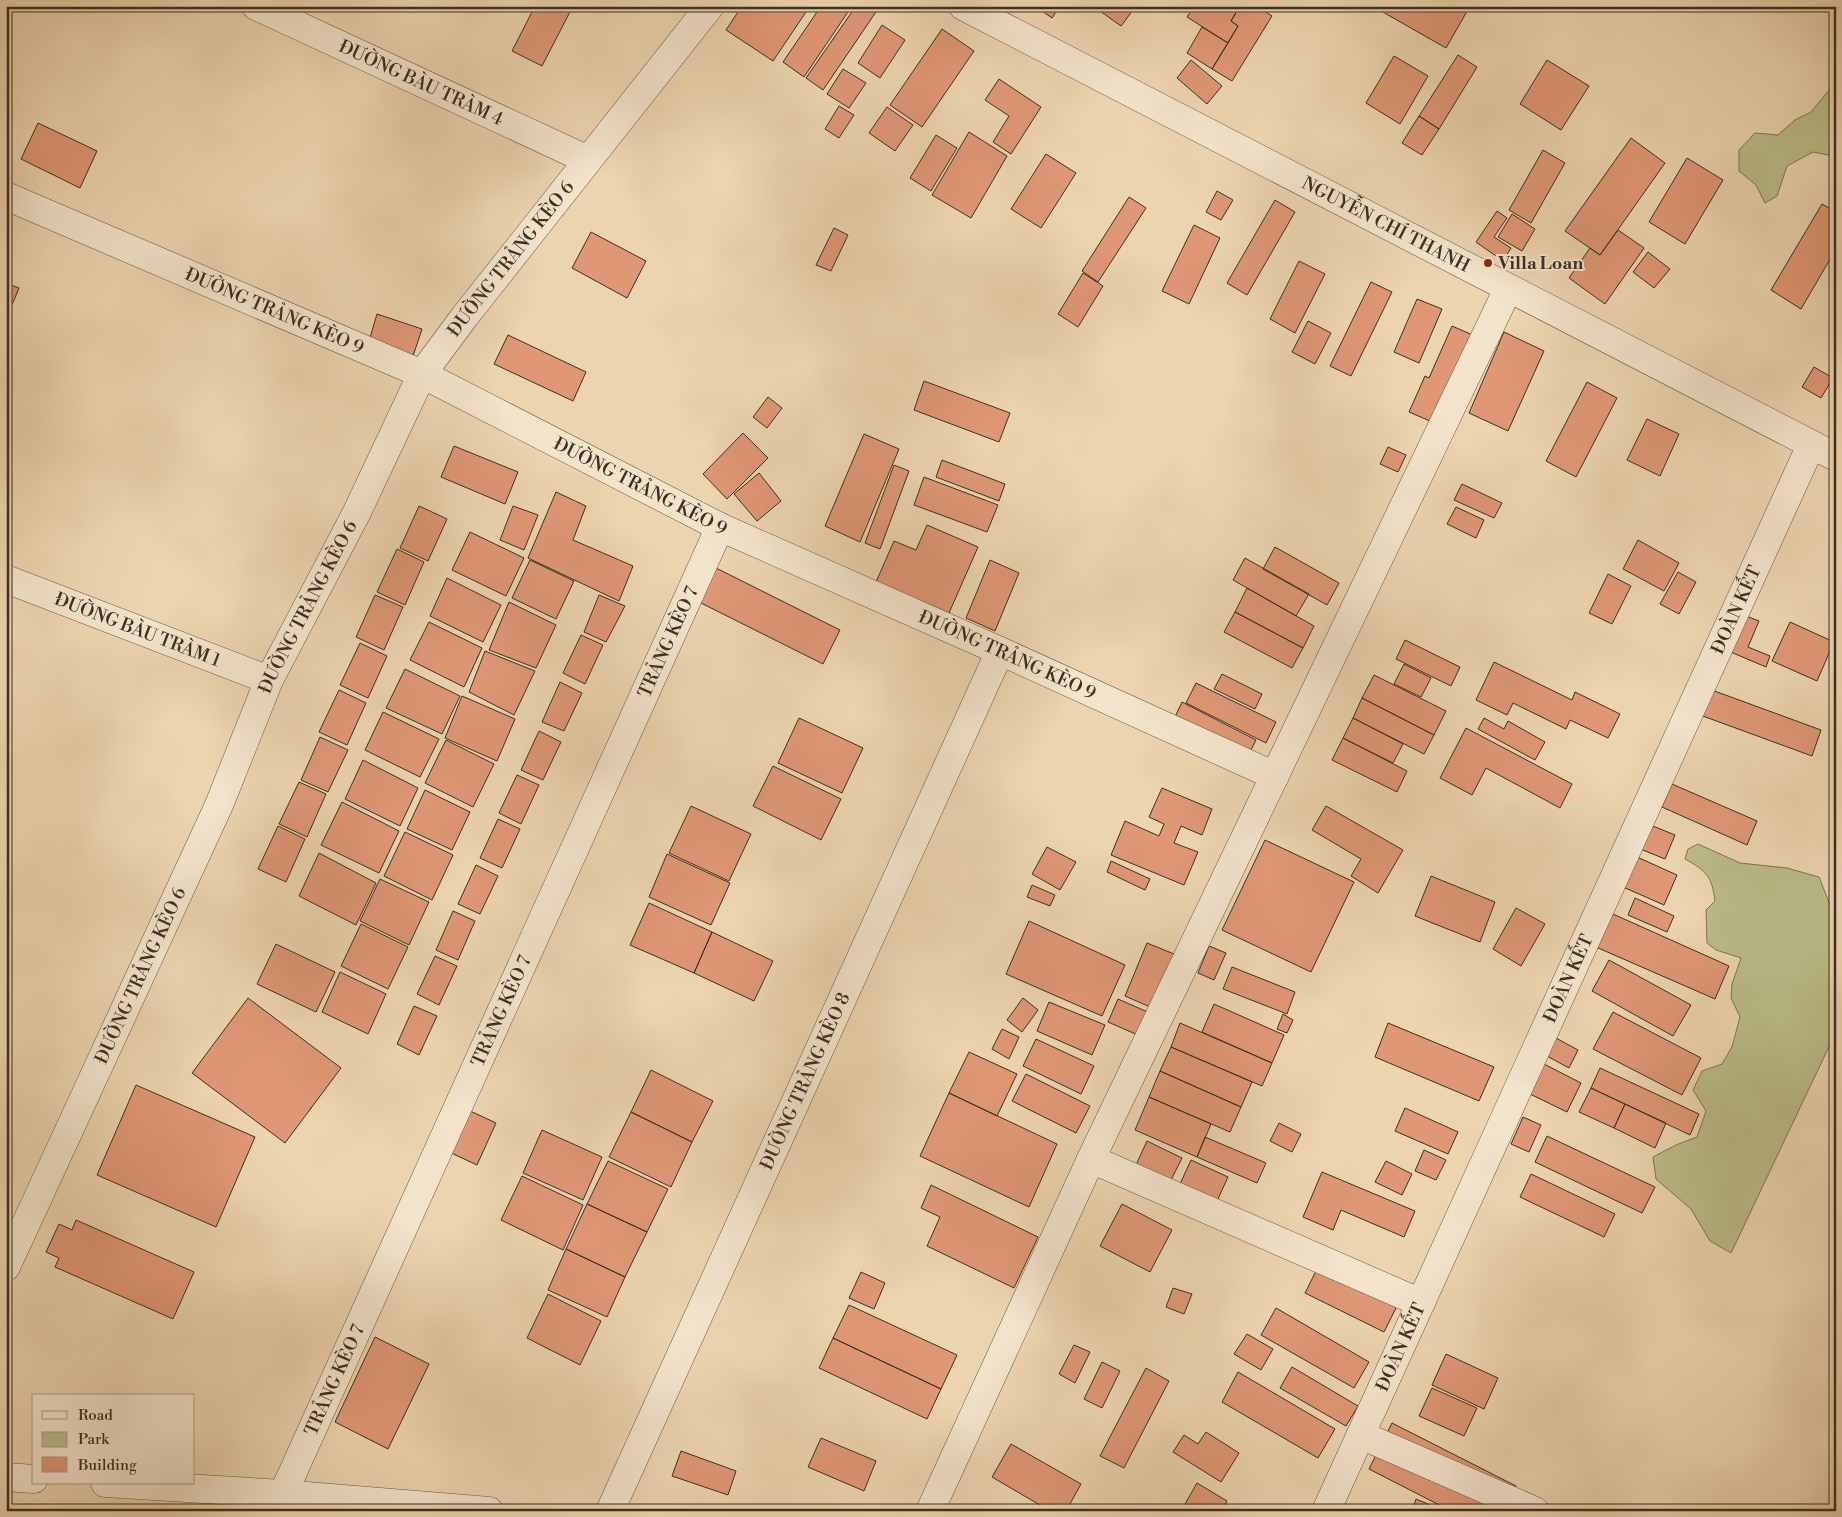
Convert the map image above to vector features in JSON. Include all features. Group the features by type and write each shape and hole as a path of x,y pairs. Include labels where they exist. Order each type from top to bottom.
{"street":[{"name":"ĐƯỜNG BÀU TRÀM 4","path":"256,6 588,160"},
{"name":"ĐƯỜNG TRẢNG KÈO 6","path":"6,1267 219,805 269,680 357,512 422,374 465,316 710,6"},
{"name":"NGUYỄN CHÍ THANH","path":"963,6 1836,457"},
{"name":"ĐƯỜNG TRẢNG KÈO 9","path":"6,196 422,374 720,527 1275,776"},
{"path":"930,1511 1091,1159 1508,289"},
{"name":"ĐOÀN KẾT","path":"1326,1511 1810,445"},
{"name":"TRẢNG KÈO 7","path":"283,1494 720,527"},
{"name":"ĐƯỜNG BÀU TRÀM 1","path":"6,579 269,680"},
{"name":"ĐƯỜNG TRẢNG KÈO 8","path":"610,1511 1000,651"},
{"path":"1091,1159 1421,1303"},
{"path":"1361,1435 1535,1511"},
{"path":"6,1477 32,1479"},
{"path":"121,1484 283,1494 489,1511"}],"green space":[{"path":"1836,87 1836,159 1833,156 1813,152 1787,166 1777,196 1765,203 1756,185 1739,171 1739,150 1755,133 1778,135 1795,120 1811,112 1830,89"},
{"path":"1698,844 1740,863 1787,868 1819,877 1830,905 1836,982 1836,1032 1731,1253 1710,1241 1691,1209 1656,1179 1653,1157 1697,1137 1706,1111 1693,1090 1702,1071 1722,1064 1732,1047 1740,1017 1731,998 1732,984 1741,958 1716,950 1707,943 1706,910 1715,901 1712,886 1710,880 1699,867 1685,859 1688,849"}],"building":[{"path":"535,6 573,6 542,66 512,51"},
{"path":"742,6 810,6 773,61 726,30"},
{"path":"821,6 852,6 804,77 783,62"},
{"path":"856,6 880,6 823,90 806,78"},
{"path":"1035,6 1060,6 1052,18"},
{"path":"1104,6 1136,6 1121,26 1100,11"},
{"path":"1194,6 1240,6 1231,21 1238,26 1228,43 1187,17"},
{"path":"1240,6 1256,6 1272,16 1232,81 1212,69 1238,26 1231,21"},
{"path":"1384,6 1470,6 1446,48 1381,11"},
{"path":"882,25 905,40 880,78 858,63"},
{"path":"1202,27 1228,43 1212,69 1187,53"},
{"path":"942,29 974,51 922,127 890,105"},
{"path":"1458,55 1477,67 1439,129 1419,116"},
{"path":"1394,56 1428,76 1400,124 1366,103"},
{"path":"1191,60 1222,86 1207,104 1177,78"},
{"path":"1547,60 1589,86 1561,130 1520,104"},
{"path":"843,69 866,83 849,108 827,94"},
{"path":"999,79 1041,107 1011,154 993,142 1009,116 985,100"},
{"path":"839,106 854,115 839,138 825,129"},
{"path":"887,107 913,125 895,151 869,133"},
{"path":"1419,116 1439,129 1422,155 1402,143"},
{"path":"38,123 97,151 80,188 21,159"},
{"path":"969,132 1007,156 971,218 932,195"},
{"path":"936,135 957,148 931,191 910,178"},
{"path":"1631,138 1665,163 1600,255 1565,231"},
{"path":"1543,150 1565,163 1531,223 1509,210"},
{"path":"1046,154 1076,173 1041,228 1011,209"},
{"path":"1687,158 1723,180 1685,244 1649,222"},
{"path":"1217,191 1233,200 1221,220 1206,212"},
{"path":"1129,197 1146,208 1098,282 1082,271"},
{"path":"1275,200 1295,212 1247,295 1227,283"},
{"path":"1822,204 1836,212 1836,249 1801,309 1771,290"},
{"path":"1497,211 1507,218 1494,237 1511,248 1503,261 1476,242"},
{"path":"1512,214 1535,229 1522,251 1498,237"},
{"path":"1194,225 1220,238 1189,304 1162,291"},
{"path":"834,228 848,235 831,271 816,265"},
{"path":"1618,230 1644,248 1605,304 1569,278 1590,248 1600,255"},
{"path":"591,232 646,261 627,298 572,268"},
{"path":"1648,252 1670,269 1654,288 1633,272"},
{"path":"1299,261 1325,274 1295,333 1270,319"},
{"path":"1083,273 1103,286 1078,327 1058,314"},
{"path":"1371,282 1392,292 1351,376 1330,366"},
{"path":"6,283 19,288 7,317 6,316"},
{"path":"1417,299 1442,309 1419,363 1394,352"},
{"path":"377,314 422,329 413,356 369,341"},
{"path":"1308,321 1331,333 1315,364 1292,352"},
{"path":"1452,326 1475,336 1437,424 1409,412 1425,376 1429,378"},
{"path":"1504,332 1544,351 1508,431 1469,413"},
{"path":"508,335 586,372 573,401 494,364"},
{"path":"1814,367 1833,378 1821,398 1802,387"},
{"path":"924,381 1010,413 999,442 914,410"},
{"path":"1587,382 1617,398 1576,477 1546,461"},
{"path":"768,397 782,408 767,428 753,417"},
{"path":"1647,419 1679,434 1660,476 1627,460"},
{"path":"743,433 768,458 727,499 703,474"},
{"path":"864,434 899,449 860,542 825,526"},
{"path":"454,446 518,472 505,504 441,477"},
{"path":"1388,447 1406,455 1398,472 1380,464"},
{"path":"942,460 1005,484 999,501 936,477"},
{"path":"894,465 909,471 880,549 865,543"},
{"path":"759,473 781,501 757,521 734,494"},
{"path":"924,477 998,505 987,532 914,505"},
{"path":"1462,484 1502,503 1494,518 1454,500"},
{"path":"556,492 586,506 573,540 633,566 619,601 528,558"},
{"path":"419,506 447,519 428,561 400,548"},
{"path":"513,506 538,515 524,550 500,540"},
{"path":"1456,507 1484,520 1476,538 1447,524"},
{"path":"927,525 978,547 949,613 876,582 894,541 916,550"},
{"path":"470,532 524,558 506,596 452,570"},
{"path":"1638,540 1679,563 1664,591 1623,569"},
{"path":"1275,547 1339,583 1327,605 1263,569"},
{"path":"397,549 424,562 405,605 377,592"},
{"path":"1245,558 1309,594 1296,616 1233,580"},
{"path":"530,560 574,581 556,619 512,598"},
{"path":"990,560 1019,573 995,631 966,618"},
{"path":"712,566 840,630 823,664 695,600"},
{"path":"1678,572 1696,582 1679,614 1660,604"},
{"path":"1608,574 1631,586 1612,624 1589,613"},
{"path":"447,578 501,605 483,642 430,616"},
{"path":"1247,588 1314,626 1303,648 1235,612"},
{"path":"375,595 403,607 384,650 356,637"},
{"path":"599,595 625,606 606,642 584,632"},
{"path":"509,602 556,625 536,668 489,650"},
{"path":"1235,612 1303,648 1292,668 1224,632"},
{"path":"1741,614 1759,621 1748,647 1770,656 1766,667 1726,650"},
{"path":"429,622 482,648 464,687 410,660"},
{"path":"1790,622 1834,642 1817,681 1772,661"},
{"path":"581,635 603,645 585,684 563,673"},
{"path":"1405,640 1460,667 1451,686 1396,659"},
{"path":"360,643 387,656 368,698 340,685"},
{"path":"485,651 535,671 514,715 469,692"},
{"path":"1494,662 1572,700 1575,692 1620,714 1608,738 1570,720 1566,729 1513,703 1507,715 1476,700"},
{"path":"1404,664 1431,678 1421,697 1394,684"},
{"path":"405,669 460,696 442,734 386,708"},
{"path":"1222,674 1262,694 1255,709 1214,689"},
{"path":"1374,675 1446,711 1434,735 1362,698"},
{"path":"560,682 582,693 564,731 542,722"},
{"path":"1196,683 1276,722 1266,743 1186,703"},
{"path":"1709,689 1821,730 1812,756 1700,715"},
{"path":"339,690 366,703 347,745 319,732"},
{"path":"462,696 515,719 497,761 445,738"},
{"path":"1362,698 1434,735 1424,754 1353,718"},
{"path":"1182,702 1256,740 1248,756 1174,719"},
{"path":"383,712 439,739 420,777 365,750"},
{"path":"799,718 863,748 842,793 778,763"},
{"path":"1353,718 1403,744 1393,763 1343,738"},
{"path":"1484,718 1504,729 1508,721 1545,742 1535,760 1478,729"},
{"path":"1466,728 1572,784 1560,808 1486,768 1472,795 1440,778"},
{"path":"539,731 561,742 543,780 521,770"},
{"path":"320,737 348,750 328,792 301,780"},
{"path":"1343,738 1407,771 1397,792 1332,760"},
{"path":"446,740 494,764 473,807 425,783"},
{"path":"363,760 418,788 400,826 345,799"},
{"path":"773,766 841,799 821,840 753,806"},
{"path":"517,775 539,785 521,824 499,813"},
{"path":"299,782 326,794 307,837 279,824"},
{"path":"1672,784 1757,821 1747,845 1662,807"},
{"path":"1162,788 1212,809 1202,835 1181,826 1174,843 1198,852 1184,885 1111,855 1125,821 1159,836 1164,824 1149,817"},
{"path":"425,790 470,812 452,850 407,829"},
{"path":"342,802 399,831 379,873 321,845"},
{"path":"691,806 751,834 729,881 669,853"},
{"path":"1326,806 1403,850 1378,893 1351,876 1361,859 1312,830"},
{"path":"498,819 520,829 502,868 480,858"},
{"path":"1643,822 1675,835 1665,859 1633,846"},
{"path":"278,826 305,839 286,882 258,869"},
{"path":"405,832 453,855 432,900 384,876"},
{"path":"1265,840 1354,882 1311,972 1222,930"},
{"path":"1047,847 1076,862 1060,890 1032,874"},
{"path":"319,853 376,883 356,925 299,896"},
{"path":"667,854 730,883 711,925 649,897"},
{"path":"1637,857 1677,875 1664,905 1623,887"},
{"path":"1111,861 1150,879 1145,890 1107,872"},
{"path":"476,865 498,876 480,914 458,904"},
{"path":"1431,876 1495,902 1480,942 1415,916"},
{"path":"380,879 429,902 409,945 360,921"},
{"path":"1032,885 1055,895 1050,906 1027,897"},
{"path":"1635,898 1674,916 1667,932 1628,915"},
{"path":"649,903 712,932 694,973 630,945"},
{"path":"1516,908 1545,924 1521,966 1493,949"},
{"path":"1604,910 1729,966 1715,999 1589,944"},
{"path":"453,911 475,921 458,960 436,950"},
{"path":"1029,921 1125,965 1102,1016 1006,974"},
{"path":"361,924 408,947 388,989 341,966"},
{"path":"712,932 773,961 754,1001 694,973"},
{"path":"1147,943 1179,956 1157,1010 1125,996"},
{"path":"276,944 335,972 316,1012 257,984"},
{"path":"1209,946 1226,953 1214,980 1198,973"},
{"path":"435,956 457,966 439,1005 417,994"},
{"path":"1609,960 1691,1005 1673,1036 1592,991"},
{"path":"1232,967 1295,992 1287,1014 1223,989"},
{"path":"340,972 386,994 368,1034 322,1012"},
{"path":"248,998 341,1068 285,1143 192,1073"},
{"path":"1023,998 1038,1010 1022,1032 1007,1020"},
{"path":"1118,999 1150,1013 1140,1036 1108,1022"},
{"path":"1049,1002 1105,1025 1092,1055 1037,1031"},
{"path":"1214,1004 1284,1035 1272,1063 1202,1032"},
{"path":"414,1006 437,1016 419,1055 397,1044"},
{"path":"1613,1012 1701,1058 1682,1095 1593,1049"},
{"path":"1283,1014 1293,1020 1287,1033 1277,1029"},
{"path":"1180,1023 1272,1063 1262,1086 1171,1047"},
{"path":"1388,1023 1494,1067 1479,1101 1375,1057"},
{"path":"1002,1029 1019,1037 1009,1059 992,1049"},
{"path":"1554,1037 1578,1050 1569,1068 1545,1055"},
{"path":"1036,1039 1094,1066 1081,1094 1023,1066"},
{"path":"1171,1047 1252,1082 1241,1107 1160,1071"},
{"path":"969,1052 1017,1074 997,1116 949,1093"},
{"path":"1544,1064 1581,1083 1567,1112 1530,1094"},
{"path":"1600,1068 1699,1114 1690,1135 1591,1088"},
{"path":"651,1070 713,1101 692,1142 631,1112"},
{"path":"1160,1071 1241,1107 1230,1132 1149,1097"},
{"path":"1026,1074 1090,1106 1076,1133 1012,1101"},
{"path":"136,1085 255,1137 216,1227 97,1175"},
{"path":"1591,1088 1625,1104 1614,1128 1579,1112"},
{"path":"949,1093 1057,1144 1029,1207 920,1156"},
{"path":"1149,1097 1211,1124 1197,1157 1135,1130"},
{"path":"1625,1104 1666,1123 1655,1148 1614,1128"},
{"path":"1405,1108 1458,1132 1448,1154 1395,1131"},
{"path":"466,1109 496,1123 477,1165 447,1151"},
{"path":"631,1112 692,1142 671,1187 609,1157"},
{"path":"1523,1117 1541,1125 1529,1152 1511,1144"},
{"path":"1279,1123 1301,1134 1292,1152 1270,1141"},
{"path":"542,1130 602,1157 583,1200 523,1173"},
{"path":"1547,1136 1655,1187 1642,1213 1535,1162"},
{"path":"1205,1137 1266,1163 1257,1183 1197,1157"},
{"path":"1147,1141 1182,1158 1170,1182 1136,1165"},
{"path":"1424,1150 1446,1160 1436,1180 1415,1171"},
{"path":"1191,1160 1228,1177 1217,1201 1180,1184"},
{"path":"608,1161 668,1189 647,1232 587,1204"},
{"path":"1386,1161 1412,1174 1402,1195 1375,1182"},
{"path":"1322,1172 1415,1211 1404,1237 1341,1210 1333,1230 1303,1217"},
{"path":"1531,1174 1615,1214 1604,1237 1520,1197"},
{"path":"522,1176 583,1205 563,1250 501,1220"},
{"path":"931,1185 1038,1237 1014,1288 927,1246 940,1217 921,1208"},
{"path":"587,1204 647,1232 625,1277 566,1249"},
{"path":"1122,1204 1172,1230 1150,1272 1100,1246"},
{"path":"76,1220 194,1272 173,1319 55,1267 59,1258 46,1252 59,1224 72,1230"},
{"path":"566,1249 625,1277 607,1317 548,1290"},
{"path":"1318,1267 1397,1306 1384,1332 1305,1293"},
{"path":"861,1272 885,1283 874,1309 849,1298"},
{"path":"1173,1288 1192,1294 1184,1314 1166,1307"},
{"path":"548,1294 601,1321 580,1365 527,1338"},
{"path":"849,1305 957,1355 941,1389 833,1338"},
{"path":"1276,1308 1369,1362 1354,1388 1261,1335"},
{"path":"1247,1334 1273,1349 1261,1370 1234,1354"},
{"path":"375,1337 429,1364 388,1449 335,1422"},
{"path":"833,1338 941,1389 927,1419 819,1368"},
{"path":"1074,1345 1090,1352 1075,1383 1059,1374"},
{"path":"1446,1354 1498,1378 1484,1409 1432,1385"},
{"path":"1102,1362 1120,1371 1102,1408 1084,1399"},
{"path":"1292,1367 1358,1406 1346,1426 1280,1388"},
{"path":"1146,1368 1169,1381 1124,1468 1100,1456"},
{"path":"1238,1372 1335,1429 1318,1458 1222,1402"},
{"path":"1432,1388 1477,1408 1464,1436 1419,1416"},
{"path":"1392,1423 1516,1486 1504,1511 1451,1511 1369,1469"},
{"path":"1206,1432 1239,1453 1221,1482 1173,1452 1184,1435 1198,1444"},
{"path":"821,1438 876,1461 864,1491 808,1467"},
{"path":"1011,1444 1081,1484 1066,1511 1050,1511 992,1477"},
{"path":"681,1451 736,1471 728,1495 672,1476"},
{"path":"1197,1483 1227,1501 1221,1511 1181,1511"},
{"path":"1416,1499 1444,1511 1412,1511"}],"place":[{"name":"Villa Loan","path":"1488,263"}]}
